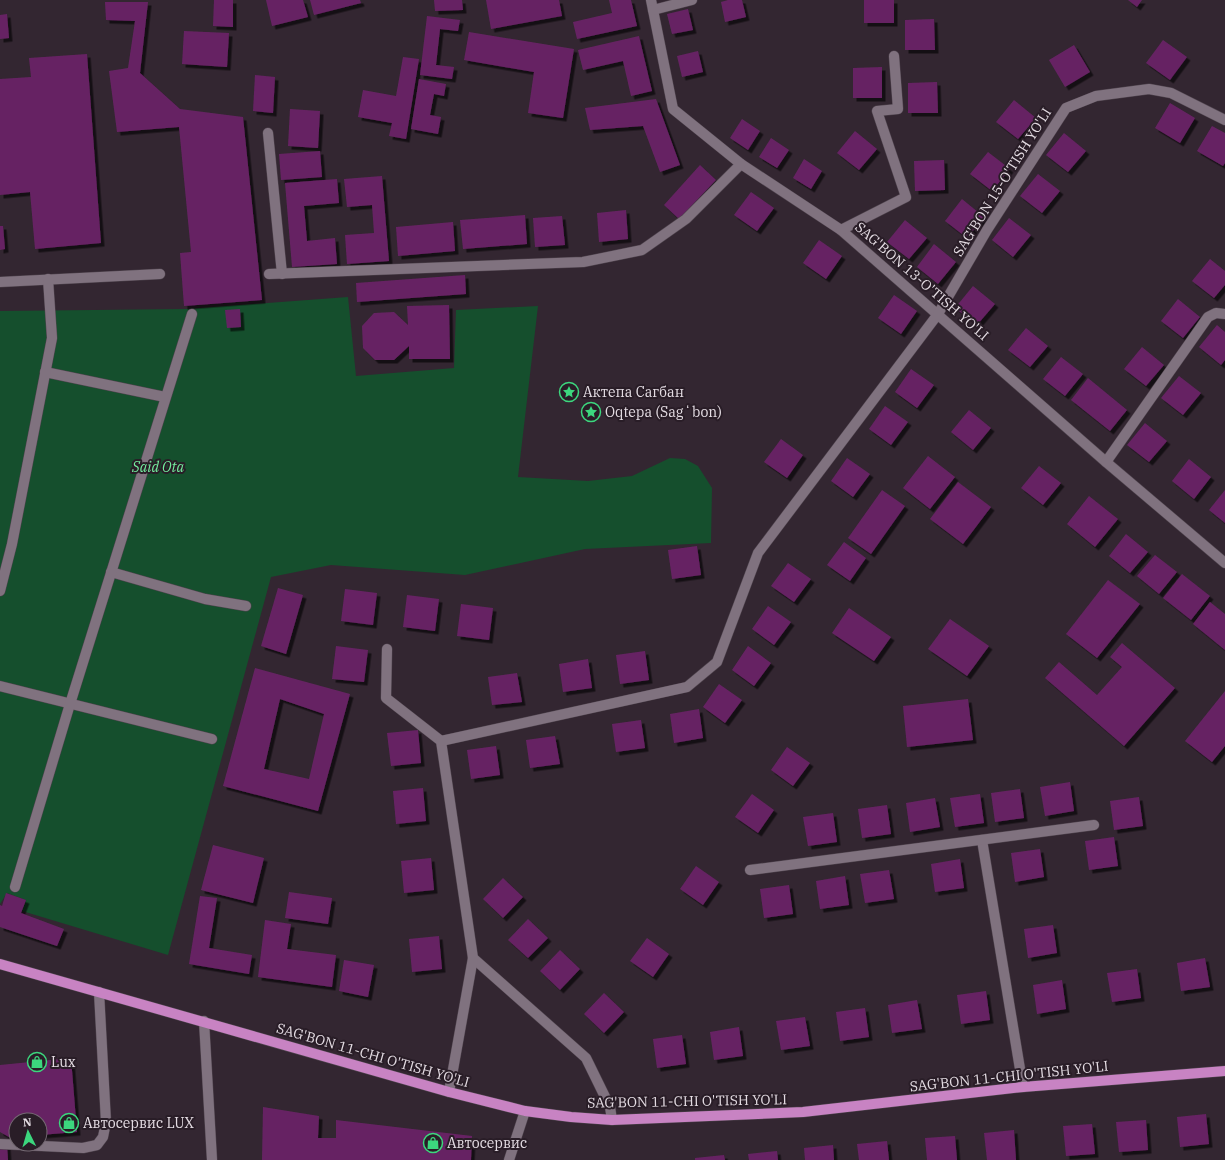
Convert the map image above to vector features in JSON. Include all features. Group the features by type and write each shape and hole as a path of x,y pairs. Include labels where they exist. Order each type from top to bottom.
{"main road":[{"name":"SAG'BON 11-CHI O'TISH YO'LI","path":"0,964 449,1092 525,1112 571,1118 612,1120 803,1112 1023,1087 1225,1071"}],"street":[{"path":"652,5 692,0"},
{"name":"SAG'BON 13-O'TISH YO'LI","path":"652,5 673,108 741,164 842,230 1106,462 1225,562"},
{"path":"842,230 906,197 877,111 898,109 894,56"},
{"name":"SAG'BON 15-O'TISH YO'LI","path":"441,741 687,687 717,662 758,553 938,314 987,230 1066,108 1096,96 1149,89 1171,93 1225,120"},
{"path":"268,133 282,274"},
{"path":"269,274 583,262 642,250 686,219 741,164"},
{"path":"0,282 160,274"},
{"path":"0,591 12,544 52,338 48,279"},
{"path":"1106,462 1208,317 1216,313 1225,314"},
{"path":"15,886 70,704 192,314"},
{"path":"45,372 165,397"},
{"path":"112,572 204,599 246,606"},
{"path":"387,649 386,698 441,741 473,958 449,1092"},
{"path":"0,686 212,739"},
{"path":"750,870 1094,825"},
{"path":"982,840 1023,1087"},
{"path":"473,958 586,1058 610,1107 612,1120"},
{"path":"0,1144 83,1148 97,1145 103,1137 106,1122 99,992"},
{"path":"204,1021 212,1160"},
{"path":"510,1160 525,1112"}],"green space":[{"name":"Said Ota","path":"348,297 356,376 454,368 456,310 538,306 518,477 588,481 632,476 670,458 685,459 698,466 712,488 711,543 585,549 465,575 331,565 271,577 168,955 22,911 26,900 7,893 0,904 0,311 187,309"}],"building":[{"path":"214,0 233,0 233,27 213,26"},
{"path":"266,0 303,0 308,17 272,26"},
{"path":"310,0 360,0 361,3 314,15"},
{"path":"434,0 462,0 463,10 435,11"},
{"path":"486,0 559,0 562,16 491,29"},
{"path":"609,0 631,0 637,26 577,39 573,22 612,13"},
{"path":"728,0 742,0 746,17 725,22 721,2"},
{"path":"864,0 894,0 894,23 864,23"},
{"path":"1128,0 1142,0 1137,7"},
{"path":"105,2 148,2 140,73 180,109 243,117 262,300 184,306 180,253 191,252 179,127 117,132 109,71 128,68 135,21 106,20"},
{"path":"688,9 693,30 672,34 667,14"},
{"path":"7,14 9,38 0,39 0,15"},
{"path":"427,16 460,20 458,31 440,29 436,65 454,67 452,79 420,75"},
{"path":"934,19 935,50 905,50 905,20"},
{"path":"184,31 229,33 227,67 182,64"},
{"path":"469,32 574,49 563,118 528,113 534,72 464,60"},
{"path":"639,36 652,91 631,96 623,61 583,70 578,50"},
{"path":"1163,40 1187,57 1170,80 1146,63"},
{"path":"1074,45 1090,72 1065,87 1049,60"},
{"path":"698,51 703,72 682,77 677,56"},
{"path":"87,54 101,243 35,249 30,192 0,195 0,79 31,77 29,58"},
{"path":"403,57 419,59 406,139 389,136 392,123 358,117 363,90 396,96"},
{"path":"882,67 882,98 853,98 853,68"},
{"path":"255,75 275,77 273,113 253,111"},
{"path":"419,79 446,84 444,96 434,94 430,115 441,117 438,134 411,129"},
{"path":"937,82 938,113 908,113 908,83"},
{"path":"656,99 680,165 660,172 643,126 590,130 585,108"},
{"path":"1014,100 1036,118 1018,139 996,122"},
{"path":"1170,103 1195,118 1180,143 1155,128"},
{"path":"290,109 320,111 318,148 288,146"},
{"path":"742,119 760,131 748,150 730,138"},
{"path":"1212,126 1225,133 1225,163 1223,166 1197,151"},
{"path":"855,131 877,149 859,170 837,153"},
{"path":"1064,133 1086,151 1068,172 1046,155"},
{"path":"771,138 789,150 777,168 759,157"},
{"path":"320,151 322,177 281,180 279,154"},
{"path":"988,152 1010,169 992,191 970,174"},
{"path":"804,159 822,171 811,189 793,178"},
{"path":"944,160 945,190 915,191 914,161"},
{"path":"700,165 716,180 679,219 664,205"},
{"path":"1038,174 1060,191 1042,213 1020,196"},
{"path":"382,176 389,261 347,264 345,235 374,233 372,205 347,207 344,179"},
{"path":"337,179 339,203 304,206 307,241 335,238 337,264 292,267 285,183"},
{"path":"751,192 774,208 757,231 734,215"},
{"path":"962,199 984,217 967,238 945,221"},
{"path":"626,210 628,239 599,242 597,213"},
{"path":"525,215 527,244 463,249 460,220"},
{"path":"562,216 565,245 535,247 533,218"},
{"path":"1009,218 1031,235 1013,257 992,240"},
{"path":"905,220 927,238 909,259 887,242"},
{"path":"453,222 455,251 398,256 396,227"},
{"path":"0,226 3,226 5,249 0,250"},
{"path":"819,240 842,256 826,279 803,263"},
{"path":"934,244 956,262 938,284 917,267"},
{"path":"1210,259 1225,271 1225,285 1214,298 1192,281"},
{"path":"465,275 466,294 357,302 356,283"},
{"path":"973,286 995,304 977,325 955,308"},
{"path":"894,295 917,311 901,334 878,318"},
{"path":"1178,299 1200,317 1183,338 1161,321"},
{"path":"449,305 450,359 409,359 409,346 394,360 375,360 363,348 362,326 374,313 394,312 408,325 407,306"},
{"path":"240,309 241,327 227,328 225,310"},
{"path":"1217,325 1225,332 1225,360 1221,365 1199,347"},
{"path":"1026,328 1048,346 1030,367 1008,350"},
{"path":"1142,347 1164,365 1146,386 1124,369"},
{"path":"1061,357 1083,374 1065,396 1043,379"},
{"path":"911,369 934,385 917,408 895,392"},
{"path":"1179,376 1201,393 1183,415 1161,398"},
{"path":"1088,378 1127,410 1110,431 1071,400"},
{"path":"885,406 908,422 891,445 869,429"},
{"path":"969,410 991,428 973,450 951,432"},
{"path":"1145,423 1167,441 1149,462 1127,445"},
{"path":"781,439 803,455 787,478 764,462"},
{"path":"928,456 955,477 930,509 903,488"},
{"path":"847,458 870,474 853,497 831,481"},
{"path":"1189,459 1211,477 1194,499 1172,481"},
{"path":"1039,466 1061,483 1043,505 1021,488"},
{"path":"958,482 991,507 963,544 930,519"},
{"path":"882,490 905,506 871,554 848,538"},
{"path":"1225,490 1225,523 1209,510"},
{"path":"1089,496 1118,519 1095,547 1067,524"},
{"path":"1126,534 1148,552 1130,573 1109,556"},
{"path":"844,542 866,558 850,581 827,565"},
{"path":"697,546 701,575 672,579 668,550"},
{"path":"1155,555 1177,572 1159,594 1137,576"},
{"path":"788,563 811,579 794,602 771,586"},
{"path":"1182,574 1210,596 1191,620 1163,598"},
{"path":"1108,580 1140,604 1097,658 1066,634"},
{"path":"278,588 303,595 286,654 261,646"},
{"path":"345,589 377,593 373,625 341,621"},
{"path":"407,595 439,599 435,631 403,627"},
{"path":"1210,602 1225,614 1225,650 1193,624"},
{"path":"461,604 493,608 489,640 457,636"},
{"path":"768,606 791,622 774,645 752,629"},
{"path":"849,608 891,637 874,661 832,633"},
{"path":"950,619 989,646 967,676 928,649"},
{"path":"1122,643 1175,688 1124,746 1045,678 1059,662 1097,695 1122,667 1110,657"},
{"path":"336,646 368,650 364,682 332,679"},
{"path":"748,646 771,663 754,686 732,670"},
{"path":"645,651 649,680 620,684 616,655"},
{"path":"588,659 592,688 563,692 559,664"},
{"path":"255,668 350,694 318,811 223,786","holes":["280,699 324,714 309,779 264,769"]},
{"path":"517,673 522,702 492,705 488,677"},
{"path":"719,684 742,700 725,723 703,707"},
{"path":"1225,691 1225,746 1212,762 1185,741"},
{"path":"968,699 973,740 907,747 903,706"},
{"path":"699,709 703,738 674,743 670,714"},
{"path":"641,720 645,748 616,752 612,724"},
{"path":"418,730 421,763 391,766 387,733"},
{"path":"555,736 560,764 530,768 526,740"},
{"path":"496,746 500,775 471,779 467,750"},
{"path":"787,747 810,763 793,786 771,770"},
{"path":"1070,782 1074,811 1045,816 1040,787"},
{"path":"423,788 426,821 396,824 393,791"},
{"path":"1020,789 1024,818 995,822 991,793"},
{"path":"752,794 774,810 758,833 735,817"},
{"path":"980,794 984,823 955,827 950,798"},
{"path":"1139,797 1143,826 1114,830 1110,801"},
{"path":"935,798 940,827 910,832 906,803"},
{"path":"887,805 891,834 862,838 858,809"},
{"path":"833,813 837,842 808,846 803,817"},
{"path":"1114,837 1118,866 1089,870 1085,841"},
{"path":"213,845 264,858 253,903 201,890"},
{"path":"1040,849 1044,877 1015,882 1011,853"},
{"path":"431,858 434,890 404,893 401,861"},
{"path":"960,859 964,888 935,892 931,864"},
{"path":"696,866 719,882 703,905 680,889"},
{"path":"889,870 894,899 865,903 860,874"},
{"path":"845,876 849,905 820,909 816,881"},
{"path":"503,878 523,897 503,918 483,899"},
{"path":"789,885 793,914 764,918 760,889"},
{"path":"289,892 332,898 328,924 285,918"},
{"path":"6,893 26,900 21,913 64,929 57,946 0,927 0,905 2,906"},
{"path":"200,896 217,898 209,948 252,955 249,974 189,964"},
{"path":"528,919 548,938 528,958 508,940"},
{"path":"265,920 291,924 287,949 336,955 332,987 258,977"},
{"path":"1053,925 1057,953 1028,958 1024,929"},
{"path":"439,936 442,969 412,972 409,939"},
{"path":"647,938 669,954 653,977 630,961"},
{"path":"560,950 580,969 560,990 540,971"},
{"path":"1205,958 1210,987 1181,991 1177,963"},
{"path":"344,960 374,965 368,997 339,991"},
{"path":"1137,969 1141,998 1112,1002 1107,973"},
{"path":"1062,980 1066,1009 1037,1014 1033,985"},
{"path":"986,991 990,1020 961,1024 957,995"},
{"path":"604,993 624,1012 604,1033 584,1014"},
{"path":"917,1000 922,1029 892,1033 888,1005"},
{"path":"865,1008 869,1037 840,1041 836,1012"},
{"path":"805,1017 810,1046 781,1050 776,1021"},
{"path":"739,1027 743,1056 714,1060 710,1032"},
{"path":"682,1035 686,1064 657,1068 653,1039"},
{"path":"71,1058 77,1132 48,1134 48,1112 8,1112 8,1136 0,1132 0,1065"},
{"path":"263,1107 319,1116 318,1138 336,1138 336,1120 472,1136 471,1160 262,1160"},
{"path":"1206,1114 1209,1144 1180,1147 1177,1117"},
{"path":"1146,1120 1148,1150 1119,1152 1116,1122"},
{"path":"1092,1124 1095,1154 1066,1156 1063,1126"},
{"path":"1014,1130 1016,1160 987,1160 984,1133"},
{"path":"955,1136 957,1160 927,1160 925,1138"},
{"path":"887,1141 889,1160 859,1160 857,1144"},
{"path":"7,1145 8,1160 0,1160 0,1146"},
{"path":"833,1145 834,1160 805,1160 804,1148"},
{"path":"777,1151 778,1160 749,1160 748,1154"},
{"path":"724,1155 725,1160 695,1160 695,1158"}],"place":[{"name":"Актепа Сагбан","path":"569,392"},
{"name":"Oqtepa (Sagʻbon)","path":"591,412"},
{"name":"Lux","path":"37,1062"},
{"name":"Автосервис LUX","path":"69,1123"},
{"name":"Автосервис","path":"433,1143"}]}
